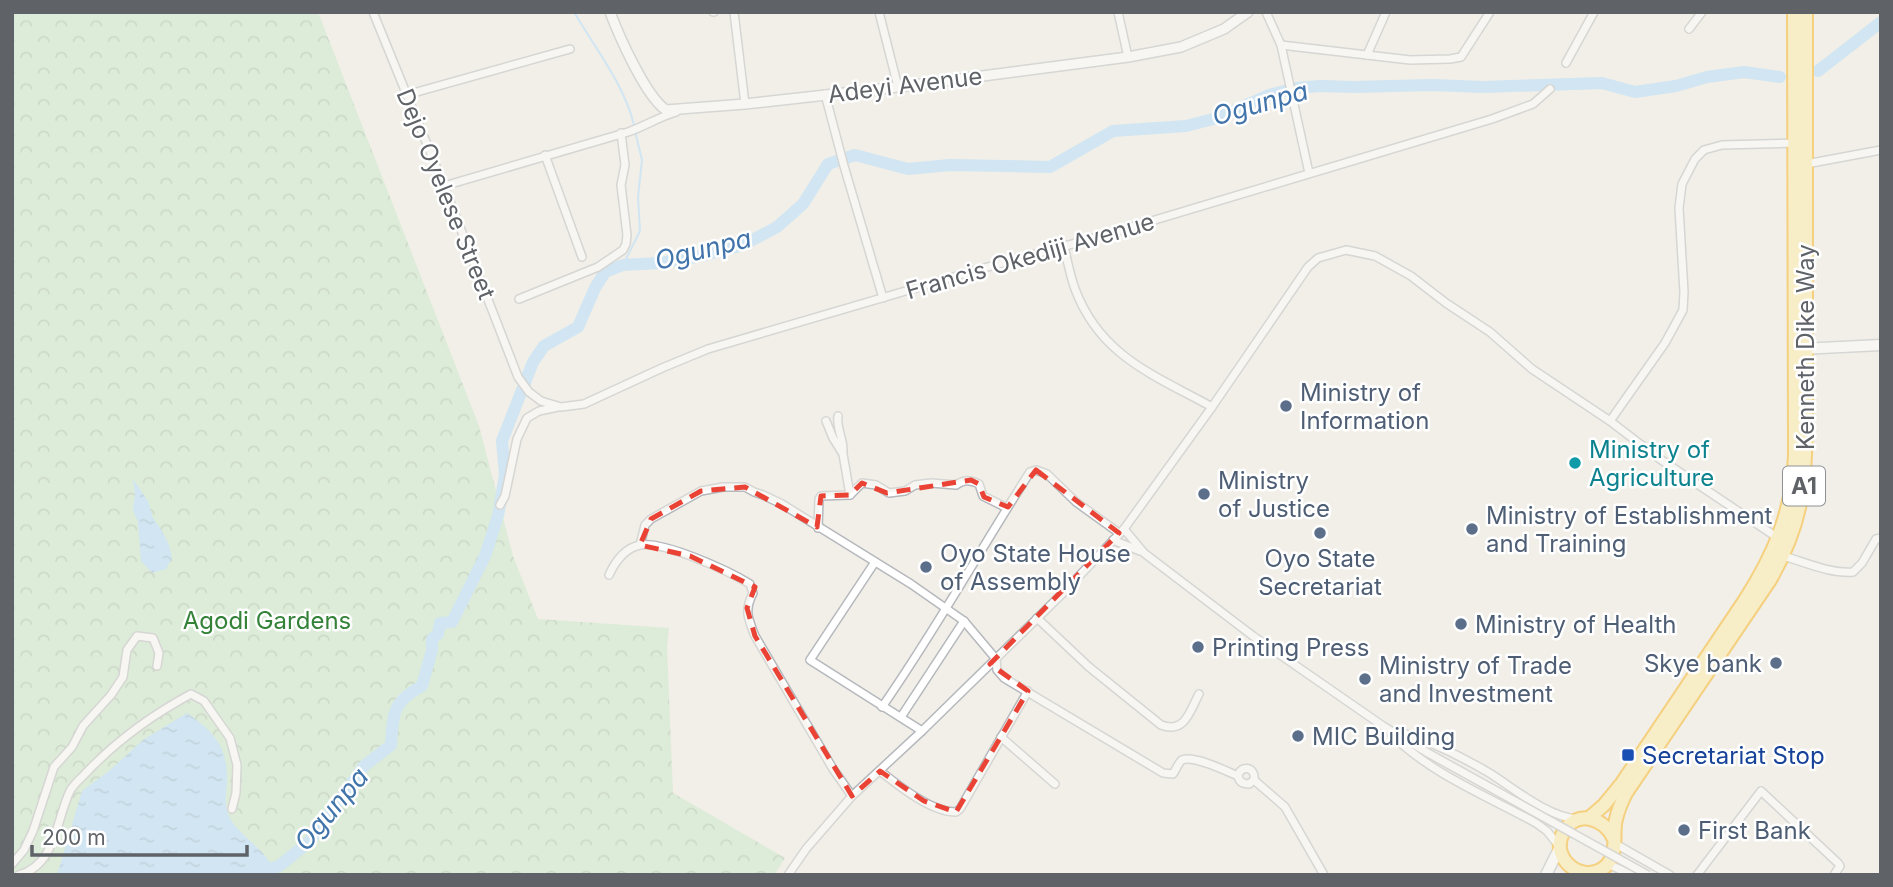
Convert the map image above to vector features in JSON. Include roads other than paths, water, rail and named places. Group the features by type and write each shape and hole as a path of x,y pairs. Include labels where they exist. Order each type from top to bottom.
{"highway":[{"name":"Kenneth Dike Way","path":"1794,12 1800,40"},
{"name":"Kenneth Dike Way","path":"1614,841 1616,819 1626,793 1756,602 1783,556 1798,515 1804,481 1799,79 1800,40 1806,12"},
{"name":"Kenneth Dike Way","path":"1799,79 1794,143 1800,165"},
{"name":"Kenneth Dike Way","path":"1587,818 1612,795 1636,761 1752,590 1779,538 1794,479 1801,349"},
{"path":"1587,818 1605,825 1614,841 1613,854 1605,869 1579,873 1566,863 1559,847 1566,827 1587,818"}],"main road":[{"path":"1801,349 1881,345"},
{"path":"1546,875 1559,847"}],"street":[{"name":"Dejo Oyelese Street","path":"373,12 518,377 529,392 541,401 561,407"},
{"name":"Adeyi Avenue","path":"610,12 638,72 654,99 666,110 898,87 1128,57 1181,47 1224,29 1248,12"},
{"path":"734,12 745,104"},
{"path":"879,12 898,87"},
{"path":"1118,12 1128,57"},
{"path":"1266,12 1281,46 1309,173"},
{"path":"1367,55 1386,12"},
{"path":"1281,46 1410,60 1450,59 1461,57 1490,12"},
{"path":"1566,62 1594,12"},
{"path":"1689,29 1702,12"},
{"path":"405,95 570,49"},
{"name":"Francis Okediji Avenue","path":"500,505 505,496 517,439 527,418 540,411 584,404 708,349 1492,119 1533,104 1550,89"},
{"path":"825,94 883,298"},
{"path":"444,186 644,126 659,117 683,110"},
{"path":"519,299 598,267 623,250 626,235 621,185 625,165 625,132"},
{"path":"1610,421 1665,343 1683,310 1679,208 1682,184 1695,159 1704,150 1722,145 1794,143"},
{"path":"1800,165 1881,150"},
{"path":"545,155 582,257"},
{"path":"1064,246 1075,289 1092,322 1111,347 1139,367 1212,407"},
{"path":"788,875 806,849 852,796 996,659 1119,534 1212,407 1308,267 1318,258 1346,250 1375,256 1411,276 1490,332 1532,369 1779,538"},
{"path":"838,416 850,495"},
{"path":"826,421 843,454"},
{"path":"882,707 921,650 1030,472 1036,470 1047,474 1076,502 1290,662 1383,726 1648,875"},
{"path":"818,528 821,496 850,495 862,483 876,485 890,493 905,491 921,484 956,485 971,480 979,484 983,496 1007,508"},
{"path":"640,545 645,525 651,519 701,491 745,487 782,505 911,583 964,621 996,659 997,670 1004,678 1167,774 1173,775 1179,762 1184,759 1205,763 1238,776 1241,783 1249,784 1254,780"},
{"path":"1119,534 1144,553"},
{"path":"1783,556 1833,571 1853,572 1862,563 1876,538 1881,538"},
{"path":"609,575 615,562 627,551 640,545 652,545 731,572 750,584 753,593 748,603 747,615 755,636 832,769 852,796"},
{"path":"875,562 810,660 922,731"},
{"path":"1037,618 1089,667 1161,725 1176,728 1183,724 1199,694"},
{"path":"901,717 964,621"},
{"path":"12,864 24,850 33,831 54,768 72,747 83,726 123,677 128,650 138,636 153,638 159,653 157,666"},
{"path":"880,771 899,787 924,801 956,812 1028,691"},
{"path":"19,875 32,872 46,856 70,789 133,732 164,709 191,694 204,701 230,738 237,765 236,793 232,809"},
{"path":"1383,726 1439,746 1558,815 1587,818"},
{"path":"1383,726 1418,758 1536,823 1547,831 1559,847"},
{"path":"1002,737 1055,784"},
{"path":"1238,776 1241,770 1248,768 1254,772 1254,780 1285,807 1324,875"},
{"path":"1697,875 1761,791 1838,863 1840,866 1834,875"},
{"path":"1614,841 1670,875"},
{"path":"1605,869 1632,875"}],"water":[{"path":"133,479 148,501 153,518 169,545 172,558 166,569 152,573 141,561 138,522 133,510"},
{"path":"187,713 217,740 226,767 226,802 229,816 267,858 275,875 57,875 82,791 143,740"}],"waterway":[{"path":"574,12 616,81 634,125"},
{"name":"Ogunpa","path":"1818,71 1881,22"},
{"name":"Ogunpa","path":"253,875 279,866 309,842 364,766 391,745 396,710 405,698 422,686 432,650 432,639 438,634 440,623 452,622 485,556 498,516 505,475 502,441 533,362 544,346 578,327 605,272 623,265 659,263 743,245 777,227 803,204 828,164 855,155 908,169 950,165 1050,167 1113,131 1186,126 1217,118 1269,95 1296,88 1602,83 1635,92 1744,72 1780,77"},
{"path":"623,265 640,231 638,197 642,160 635,131"}],"place":[{"name":"Ministry of Information","path":"1286,406"},
{"name":"Ministry of Agriculture","path":"1575,463"},
{"name":"Ministry of Justice","path":"1204,494"},
{"name":"Ministry of Establishment and Training","path":"1472,529"},
{"name":"Oyo State Secretariat","path":"1320,533"},
{"name":"Oyo State House of Assembly","path":"926,567"},
{"name":"Ministry of Health","path":"1461,624"},
{"name":"Printing Press","path":"1198,647"},
{"name":"Skye bank","path":"1776,663"},
{"name":"Ministry of Trade and Investment","path":"1365,679"},
{"name":"MIC Building","path":"1298,736"},
{"name":"Secretariat Stop","path":"1628,755"},
{"name":"First Bank","path":"1684,830"}],"park label":[{"name":"Agodi Gardens","path":"267,620"}]}
